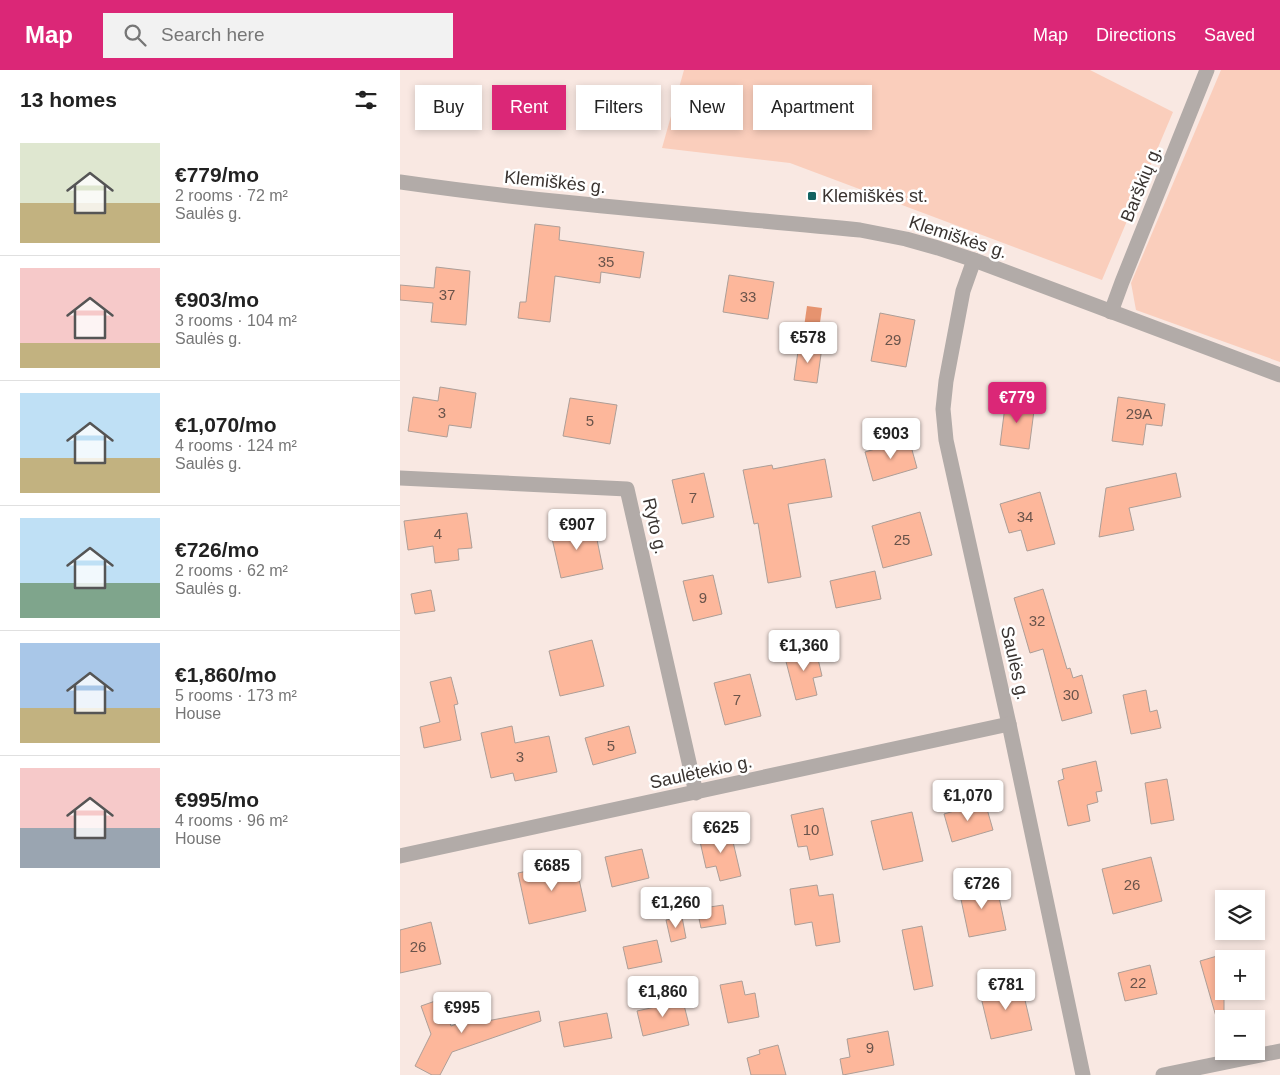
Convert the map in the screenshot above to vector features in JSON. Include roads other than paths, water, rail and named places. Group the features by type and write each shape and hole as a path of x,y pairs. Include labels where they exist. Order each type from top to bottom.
{"street":[{"name":"Barškių g.","path":"1111,312 1208,70"},
{"name":"Klemiškės g.","path":"400,182 561,202 860,230 906,239 974,260 1280,375"},
{"name":"Saulės g.","path":"974,260 963,291 946,381 943,409 946,440 1009,724 1083,1075"},
{"name":"Ryto g.","path":"400,478 627,489 696,793"},
{"name":"Saulėtekio g.","path":"400,856 1009,724"},
{"path":"1163,1075 1280,1051"}],"place":[{"name":"Klemiškės st.","path":"812,196"}]}
